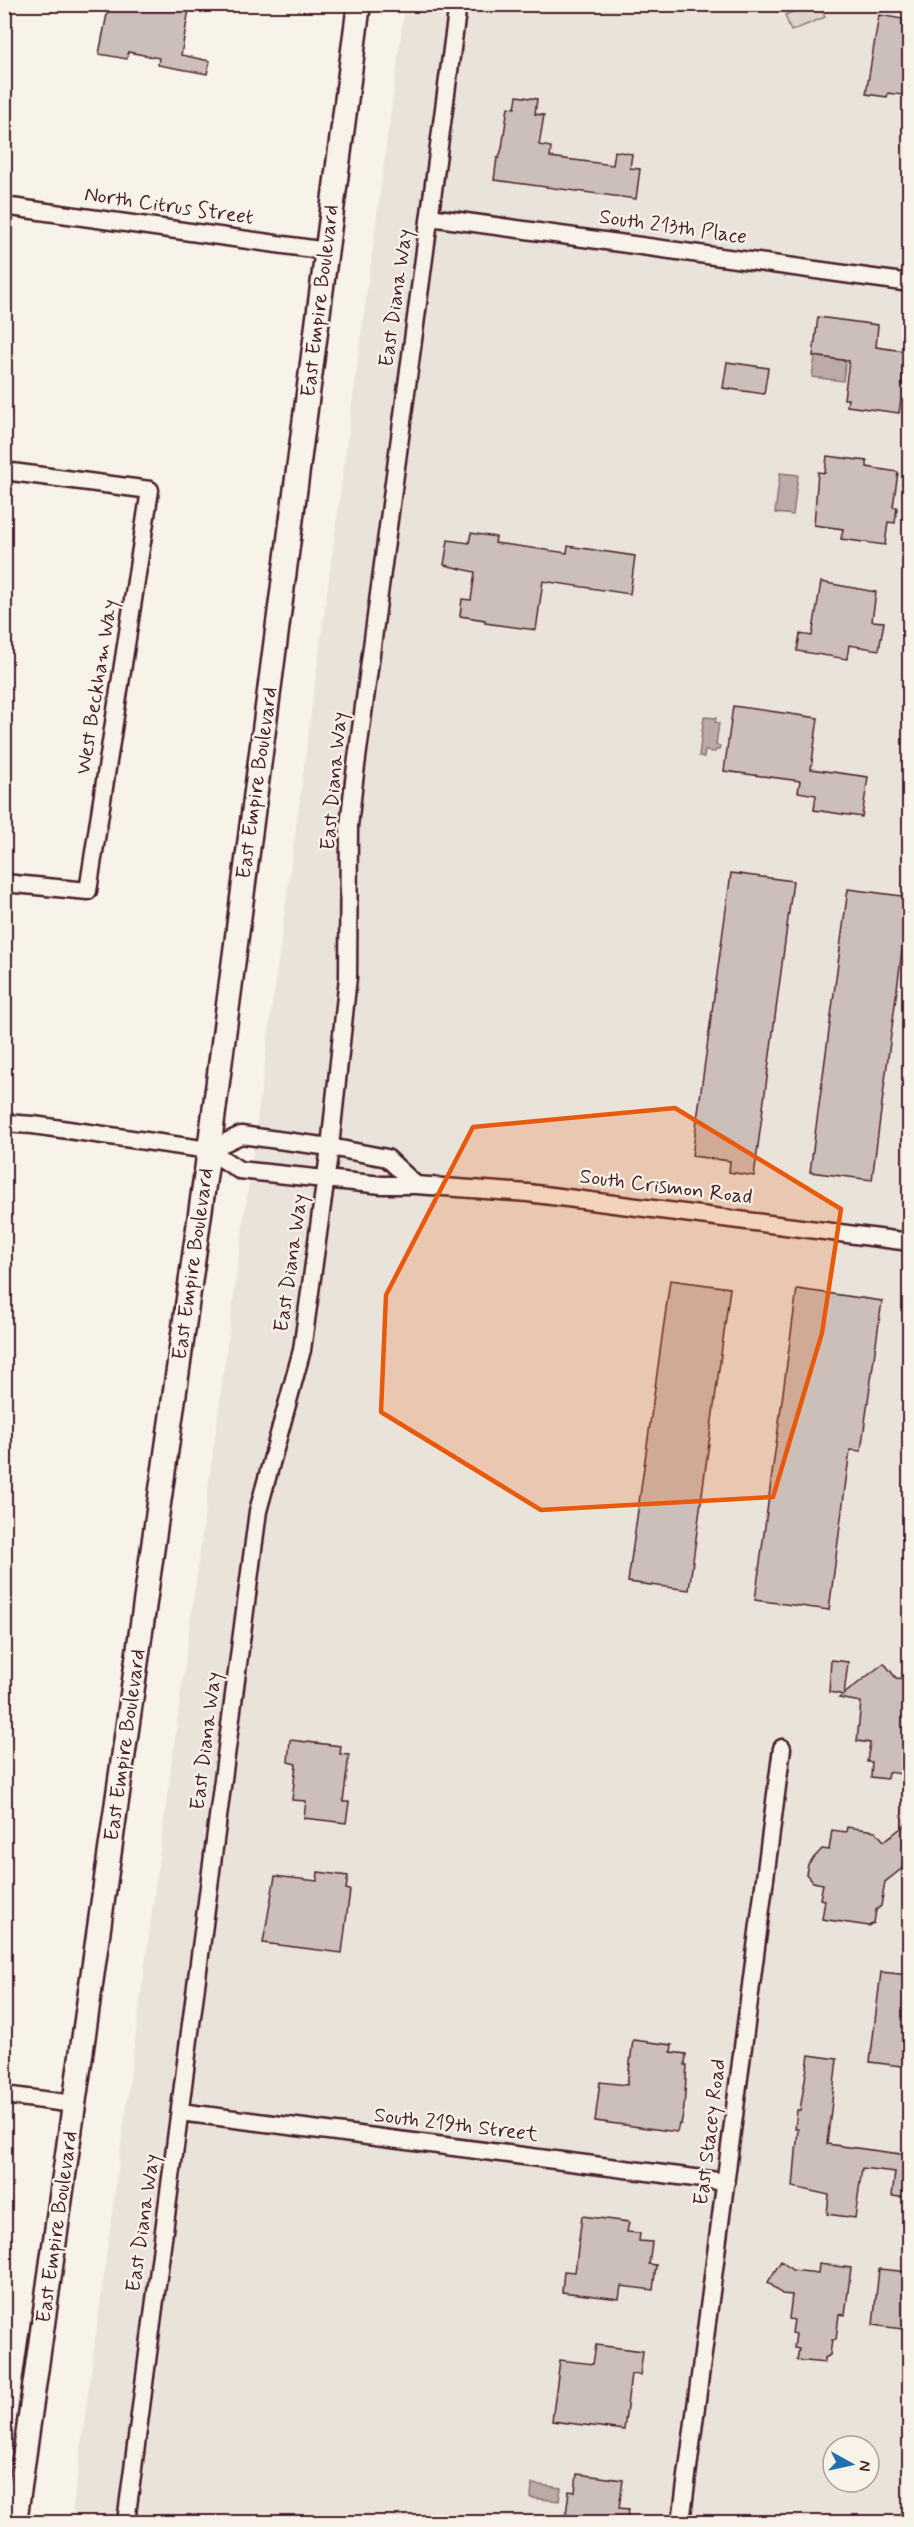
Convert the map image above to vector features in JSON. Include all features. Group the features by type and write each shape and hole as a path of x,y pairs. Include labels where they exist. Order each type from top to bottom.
{"street":[{"name":"East Empire Boulevard","path":"15,2523 209,1150 359,4"},
{"name":"East Diana Way","path":"126,2523 258,1510 302,1350 330,1147 348,977 350,815 458,4"},
{"name":"North Citrus Street","path":"4,206 327,250"},
{"name":"South 213th Place","path":"429,217 909,283"},
{"name":"West Beckham Way","path":"4,471 150,490 88,891 4,883"},
{"path":"4,1124 33,1125 209,1150 242,1135 330,1147 387,1158 416,1185"},
{"name":"South Crismon Road","path":"209,1150 239,1170 382,1185 416,1185 528,1193 909,1242"},
{"name":"East Stacey Road","path":"681,2523 782,1748"},
{"path":"4,2095 74,2104"},
{"name":"South 219th Street","path":"180,2112 726,2182"}],"highlighted area":[{"path":"675,1108 841,1209 822,1333 773,1497 541,1510 381,1412 386,1295 473,1127"}],"shaded area":[{"path":"812,4 820,5 825,17 791,31 785,15"},
{"path":"405,5 909,5 909,2522 71,2522"},
{"path":"815,356 846,360 843,381 812,377"},
{"path":"780,473 798,475 793,515 775,513"},
{"path":"704,717 716,718 715,722 719,723 716,745 720,746 715,752 705,751 704,757 699,756"},
{"path":"532,2484 561,2488 559,2501 531,2498"}],"building":[{"path":"109,4 190,4 181,55 210,61 207,74 158,65 159,58 128,52 127,59 99,54"},
{"path":"879,15 903,19 902,26 909,27 909,96 888,93 887,97 866,94"},
{"path":"517,96 537,99 535,114 544,115 539,145 551,147 550,157 613,165 615,151 632,154 630,168 640,169 636,199 494,180 497,158 502,148 508,107 515,108"},
{"path":"818,317 878,325 876,347 904,351 902,385 909,387 908,400 901,399 899,413 847,406 848,399 844,399 849,361 813,356"},
{"path":"727,362 768,368 764,394 723,388"},
{"path":"827,456 867,461 867,467 898,472 893,507 897,507 895,523 888,522 885,545 841,539 843,529 814,525 818,472 825,473"},
{"path":"471,533 496,537 495,543 567,553 568,546 635,556 630,594 543,581 536,630 485,623 485,620 460,616 462,599 471,600 475,572 444,565 448,540 469,543"},
{"path":"821,582 876,592 872,621 884,622 879,650 849,645 847,659 797,651 800,634 812,636"},
{"path":"733,706 818,718 811,769 868,777 862,817 814,810 816,795 798,792 800,781 724,771"},
{"path":"731,873 793,881 754,1176 729,1172 730,1161 692,1156"},
{"path":"848,889 909,897 872,1180 810,1172"},
{"path":"670,1280 730,1288 689,1590 628,1582"},
{"path":"797,1289 882,1301 861,1451 850,1450 829,1610 755,1600"},
{"path":"831,1660 848,1662 844,1695 829,1692"},
{"path":"884,1663 896,1678 909,1679 909,1775 888,1772 887,1779 871,1777 872,1762 867,1762 870,1743 857,1741 861,1702 839,1698"},
{"path":"290,1740 341,1746 340,1754 349,1755 343,1802 349,1802 346,1823 304,1818 306,1801 292,1800 296,1764 288,1762"},
{"path":"909,1822 909,1863 885,1882 881,1906 876,1910 874,1923 869,1926 822,1919 825,1900 820,1899 823,1884 813,1882 806,1874 808,1864 822,1849 829,1850 832,1830 846,1832 847,1827 875,1831 884,1841"},
{"path":"318,1872 348,1876 346,1889 350,1890 342,1953 263,1943 275,1876 317,1881"},
{"path":"881,1972 909,1975 909,2067 870,2062"},
{"path":"633,2040 672,2045 671,2052 686,2054 684,2108 677,2132 595,2121 600,2082 627,2085"},
{"path":"809,2055 837,2059 827,2144 908,2155 909,2198 892,2196 895,2172 862,2168 855,2218 827,2214 829,2195 793,2187 798,2129 795,2129 797,2110 800,2110"},
{"path":"582,2216 629,2222 627,2232 640,2233 639,2241 652,2242 649,2264 656,2265 653,2290 621,2286 619,2299 562,2292 564,2271 575,2272"},
{"path":"781,2261 792,2270 818,2273 819,2264 851,2268 845,2315 839,2314 836,2340 832,2340 830,2355 825,2358 825,2363 797,2360 799,2349 794,2348 796,2334 792,2333 794,2320 789,2319 792,2295 782,2294 768,2282"},
{"path":"879,2269 909,2272 909,2330 873,2325"},
{"path":"596,2345 643,2351 640,2375 631,2374 624,2430 552,2421 560,2360 593,2364"},
{"path":"577,2474 623,2480 619,2508 629,2509 627,2523 565,2523 569,2491 575,2492"}]}
